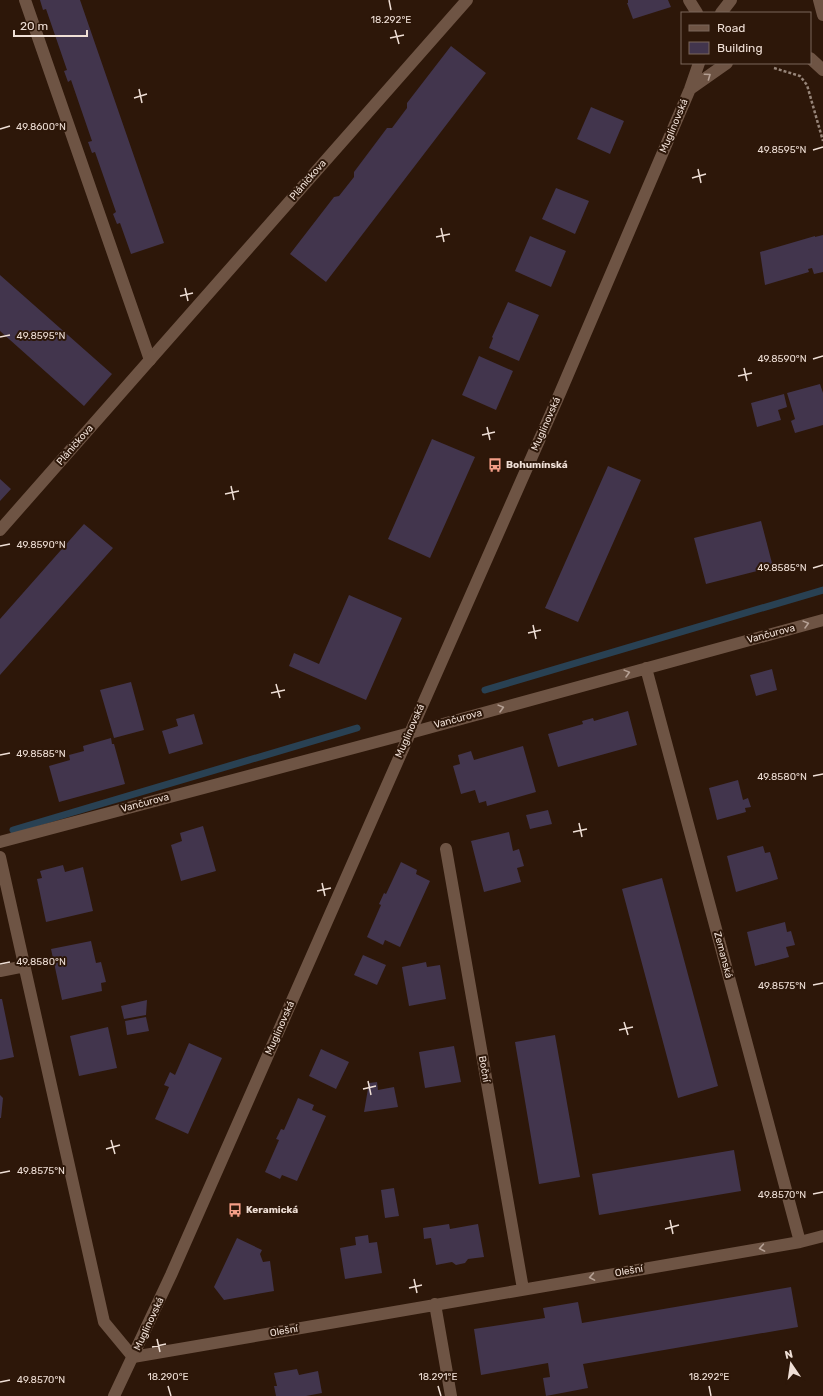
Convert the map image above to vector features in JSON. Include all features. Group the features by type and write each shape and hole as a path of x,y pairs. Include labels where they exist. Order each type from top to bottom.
{"street":[{"path":"25,0 150,360"},
{"name":"Pláničkova","path":"0,530 467,0"},
{"path":"689,0 696,12"},
{"path":"719,12 721,0"},
{"path":"720,12 731,0"},
{"path":"819,0 823,15"},
{"path":"811,59 823,70"},
{"name":"Muglinovská","path":"114,1396 172,1275 560,393 690,89 699,64"},
{"path":"690,89 726,64"},
{"name":"Vančurova","path":"0,842 410,733 823,620"},
{"name":"Zemanská","path":"646,668 800,1242"},
{"name":"Boční","path":"446,849 523,1289"},
{"path":"0,857 104,1322 133,1357"},
{"path":"0,971 24,966"},
{"name":"Olešní","path":"133,1357 800,1242 823,1236"},
{"path":"435,1304 451,1396"}],"path":[{"path":"774,68 800,76 807,85 823,141"}],"building":[{"path":"40,0 80,0 164,243 131,254 120,223 117,224 113,214 116,212 95,152 92,153 88,142 92,141 71,80 68,82 64,71 67,70 46,9 43,10"},
{"path":"628,0 668,0 671,7 633,19 627,3"},
{"path":"451,46 486,73 326,282 290,254 334,197 339,196 354,177 354,172 387,128 392,128 407,108 407,103"},
{"path":"591,107 624,121 610,154 577,139"},
{"path":"556,188 589,201 575,234 542,219"},
{"path":"823,235 823,272 814,274 812,268 808,269 809,272 765,285 760,252"},
{"path":"530,236 566,251 551,287 515,271"},
{"path":"0,275 112,374 84,406 0,331"},
{"path":"508,302 539,315 519,361 489,348 493,338 492,337"},
{"path":"479,356 513,371 496,410 462,395"},
{"path":"820,384 823,393 823,425 795,433 791,421 795,419 787,393"},
{"path":"784,394 787,407 778,410 781,420 757,427 751,403"},
{"path":"432,439 475,457 430,558 388,539"},
{"path":"608,466 641,480 578,622 545,608"},
{"path":"0,479 11,489 0,501"},
{"path":"761,521 773,567 706,584 694,538"},
{"path":"84,524 113,548 0,675 0,619"},
{"path":"349,595 402,618 366,700 289,666 294,653 319,664"},
{"path":"772,669 777,690 756,696 750,675"},
{"path":"131,682 144,730 114,738 100,690"},
{"path":"628,711 637,745 558,767 548,734 583,724 582,721 593,718 594,721"},
{"path":"194,714 203,744 169,754 162,731 178,726 176,719"},
{"path":"111,738 125,784 59,802 49,766 70,760 69,755 84,751 83,746"},
{"path":"523,746 536,792 487,806 486,801 479,803 475,790 461,794 453,766 460,764 458,755 471,751 474,760"},
{"path":"738,780 743,800 748,798 751,807 745,808 746,812 717,820 709,788"},
{"path":"548,810 552,824 530,829 526,815"},
{"path":"203,826 216,871 181,881 171,845 182,841 180,833"},
{"path":"509,832 513,851 519,849 524,866 517,868 521,882 484,892 471,841"},
{"path":"763,846 765,853 770,852 778,879 736,892 727,856"},
{"path":"401,862 417,870 416,874 430,881 400,947 385,940 383,945 367,937 381,905 379,904 384,893 386,894"},
{"path":"63,865 65,872 83,867 93,911 46,922 37,879 42,878 40,871"},
{"path":"662,878 718,1086 678,1098 622,889"},
{"path":"785,922 787,932 791,931 795,945 786,947 789,957 755,966 747,932"},
{"path":"91,941 96,963 101,962 106,982 101,983 102,991 62,1000 51,949"},
{"path":"363,955 386,965 377,985 354,975"},
{"path":"426,962 427,967 440,965 446,999 409,1006 402,967"},
{"path":"0,999 2,999 14,1057 0,1060"},
{"path":"147,1000 146,1015 124,1019 121,1006"},
{"path":"146,1017 149,1031 127,1035 125,1021"},
{"path":"108,1027 117,1068 79,1076 70,1036"},
{"path":"555,1035 580,1177 539,1184 515,1042"},
{"path":"189,1043 222,1058 188,1134 155,1119 169,1087 164,1085 170,1072 175,1075"},
{"path":"454,1046 461,1082 425,1088 419,1052"},
{"path":"321,1049 349,1062 336,1089 309,1076"},
{"path":"377,1082 378,1090 394,1087 398,1107 364,1112 369,1083"},
{"path":"0,1095 3,1098 1,1118 0,1118"},
{"path":"298,1098 314,1105 312,1110 326,1116 297,1181 282,1175 280,1179 265,1172 279,1140 276,1139 281,1129 284,1130"},
{"path":"734,1150 741,1191 599,1215 592,1174"},
{"path":"394,1188 399,1216 385,1218 381,1190"},
{"path":"449,1224 450,1229 478,1224 484,1257 468,1259 465,1263 456,1265 452,1262 436,1265 431,1238 424,1239 423,1228"},
{"path":"368,1235 369,1243 377,1242 382,1273 345,1279 340,1248 356,1245 355,1237"},
{"path":"237,1238 262,1250 260,1254 263,1262 270,1261 274,1291 224,1300 214,1287"},
{"path":"791,1287 798,1327 583,1364 588,1388 546,1396 543,1378 550,1377 548,1363 481,1375 474,1329 545,1318 543,1308 578,1302 582,1323"},
{"path":"297,1369 299,1375 318,1371 322,1393 306,1396 276,1396 274,1386 277,1386 274,1373"}],"waterway":[{"path":"485,690 823,590"},
{"path":"13,830 357,728"}],"place":[{"name":"Bohumínská","path":"495,465"},
{"name":"Keramická","path":"235,1210"}]}
